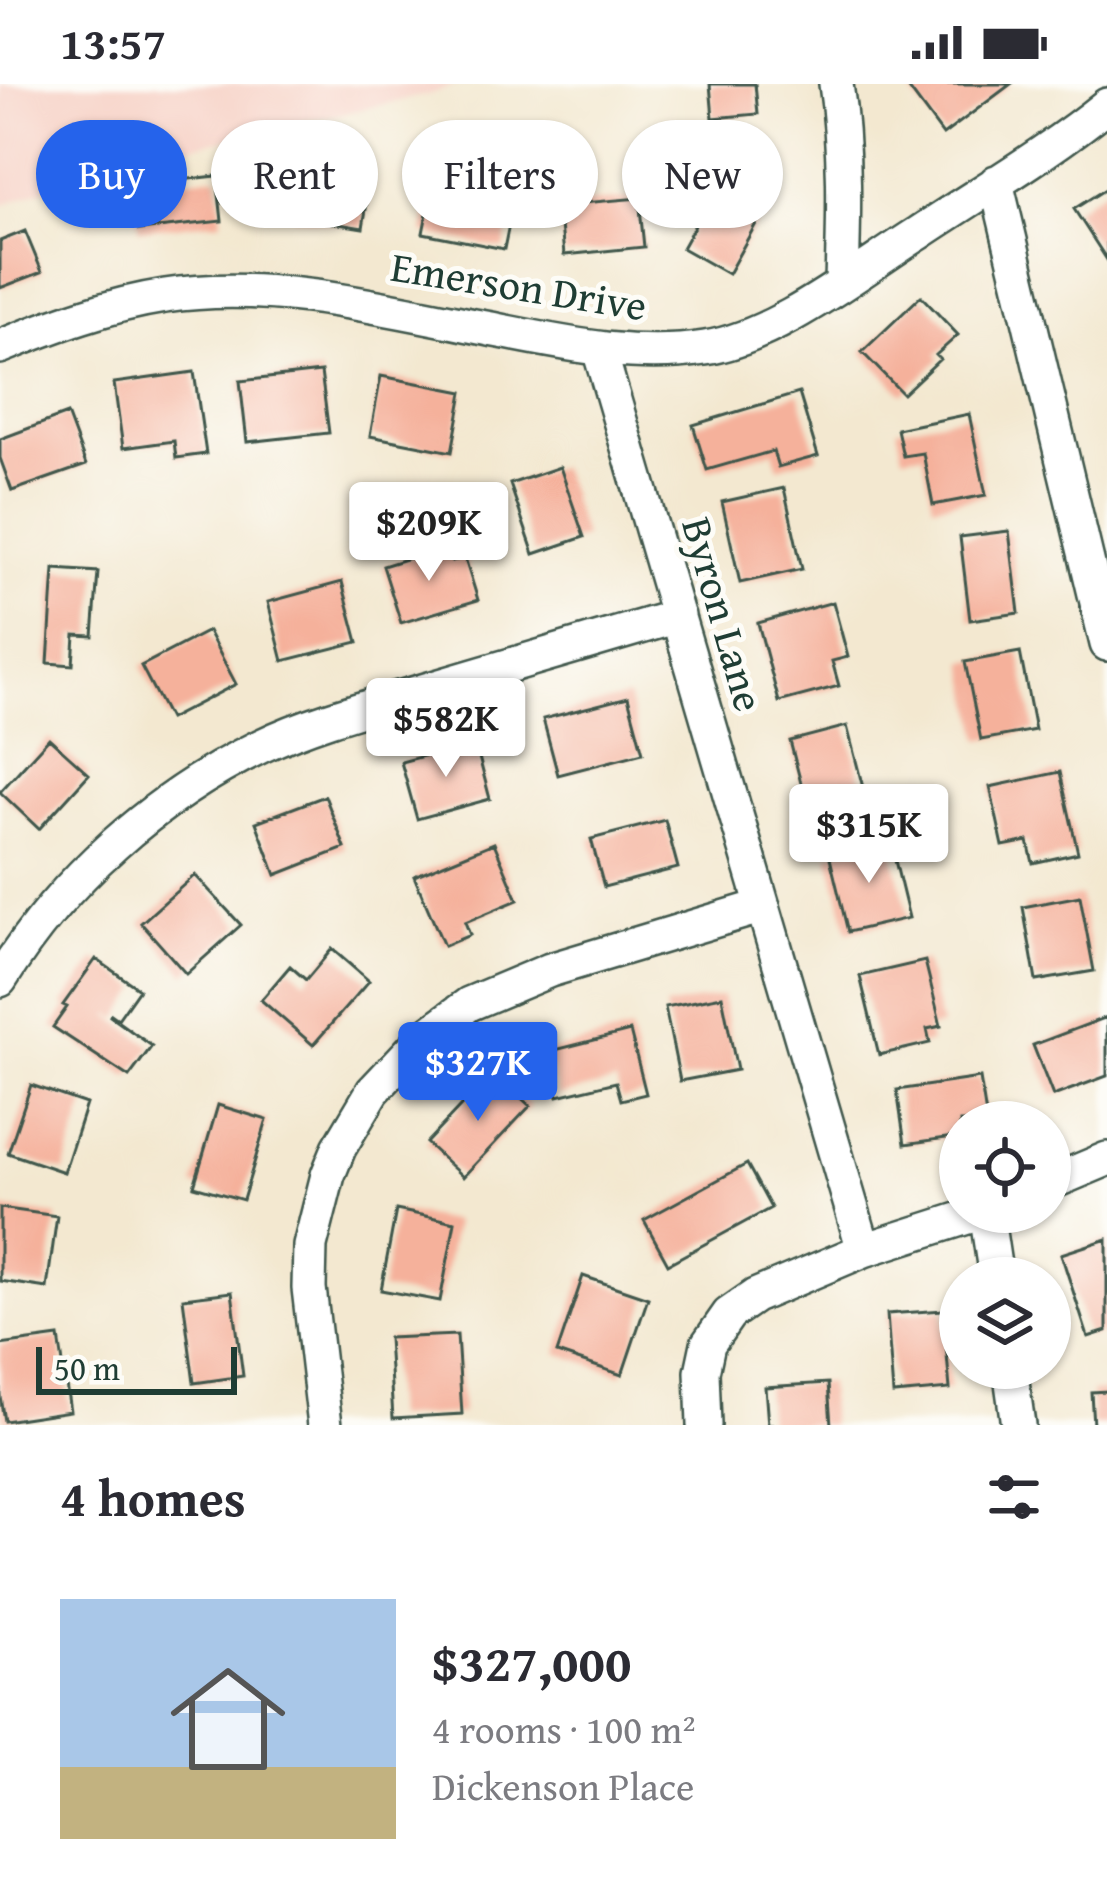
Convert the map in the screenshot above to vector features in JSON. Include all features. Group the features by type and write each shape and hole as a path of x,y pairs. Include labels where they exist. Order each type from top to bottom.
{"street":[{"path":"836,84 844,166 842,282"},
{"name":"Emerson Drive","path":"0,346 114,306 216,292 334,301 599,349 667,352 708,348 771,326 1057,144 1107,105"},
{"path":"996,182 1107,644"},
{"name":"Byron Lane","path":"599,349 865,1250"},
{"path":"0,980 49,913 134,826 188,787 263,745 364,708 678,616"},
{"path":"325,1425 309,1288 310,1246 333,1161 373,1091 423,1038 469,1004 550,970 763,906"},
{"path":"1071,1175 1107,1159"},
{"path":"704,1425 702,1372 708,1344 729,1314 755,1296 865,1250 939,1227"},
{"path":"1013,1389 1018,1425"}],"shaded area":[{"path":"0,84 458,84 312,120 211,120 211,142 187,147 187,120 36,120 36,192 0,206"}],"building":[{"path":"710,84 755,84 758,114 713,118"},
{"path":"915,84 1011,84 943,135 909,89"},
{"path":"211,177 211,222 187,225 187,179"},
{"path":"1107,188 1107,260 1074,209"},
{"path":"622,199 622,228 642,228 644,247 564,255 561,228 598,228 598,202"},
{"path":"424,228 508,228 504,249 423,233"},
{"path":"693,228 754,228 728,274 682,248"},
{"path":"25,231 42,272 0,288 0,241"},
{"path":"921,296 958,335 903,394 862,352"},
{"path":"194,372 206,454 176,458 174,441 123,448 114,383"},
{"path":"321,372 329,433 247,442 240,381"},
{"path":"381,376 463,392 452,452 370,436"},
{"path":"799,393 818,456 778,467 773,451 707,470 693,425"},
{"path":"67,414 86,465 12,491 0,458 0,439"},
{"path":"969,414 986,495 933,505 923,453 903,456 897,429"},
{"path":"560,467 584,537 534,554 510,484"},
{"path":"784,488 802,569 740,583 722,502"},
{"path":"1009,531 1019,613 970,620 960,537"},
{"path":"447,546 452,561 465,558 478,600 401,623 383,566"},
{"path":"54,569 98,572 93,636 75,635 73,665 48,663"},
{"path":"342,582 358,642 283,661 268,602"},
{"path":"833,602 848,657 832,661 839,686 779,702 758,623"},
{"path":"208,631 236,684 169,719 141,666"},
{"path":"1020,652 1035,730 981,740 965,662"},
{"path":"628,697 643,753 558,775 543,719"},
{"path":"847,726 867,803 810,818 790,741"},
{"path":"49,738 89,774 39,829 0,792"},
{"path":"475,742 490,799 417,819 401,762"},
{"path":"1060,772 1078,853 1033,863 1028,841 1003,846 990,787"},
{"path":"325,796 345,848 276,875 256,822"},
{"path":"665,820 678,868 604,887 591,839"},
{"path":"890,840 909,918 848,932 829,854"},
{"path":"494,843 518,900 465,922 470,935 444,946 414,876"},
{"path":"195,875 241,925 186,974 141,923"},
{"path":"1080,896 1094,971 1036,981 1023,907"},
{"path":"332,949 369,981 313,1045 261,1000 290,966 306,980"},
{"path":"96,959 139,989 118,1019 110,1016 152,1046 129,1077 53,1027"},
{"path":"925,961 941,1026 927,1029 930,1043 879,1055 860,976"},
{"path":"722,996 737,1070 680,1081 665,1007"},
{"path":"1107,1017 1107,1076 1053,1096 1033,1045"},
{"path":"630,1031 646,1094 621,1100 616,1082 558,1096 547,1052"},
{"path":"493,1072 530,1106 463,1177 426,1143"},
{"path":"980,1078 984,1101 939,1101 939,1139 905,1144 897,1090"},
{"path":"31,1085 86,1104 64,1172 8,1153"},
{"path":"218,1105 267,1120 243,1200 194,1186"},
{"path":"747,1164 771,1208 668,1264 644,1220"},
{"path":"0,1208 57,1216 47,1288 0,1281"},
{"path":"396,1210 455,1222 440,1301 381,1290"},
{"path":"1107,1239 1107,1331 1088,1337 1071,1285 1071,1257 1061,1254"},
{"path":"583,1276 648,1298 622,1375 557,1353"},
{"path":"232,1292 243,1376 194,1383 183,1298"},
{"path":"939,1310 939,1389 950,1389 893,1394 887,1314"},
{"path":"457,1335 462,1414 393,1418 388,1338"},
{"path":"59,1337 70,1411 4,1421 0,1345"},
{"path":"828,1383 831,1425 768,1425 765,1387"},
{"path":"1107,1391 1107,1425 1093,1425 1091,1392"}]}
